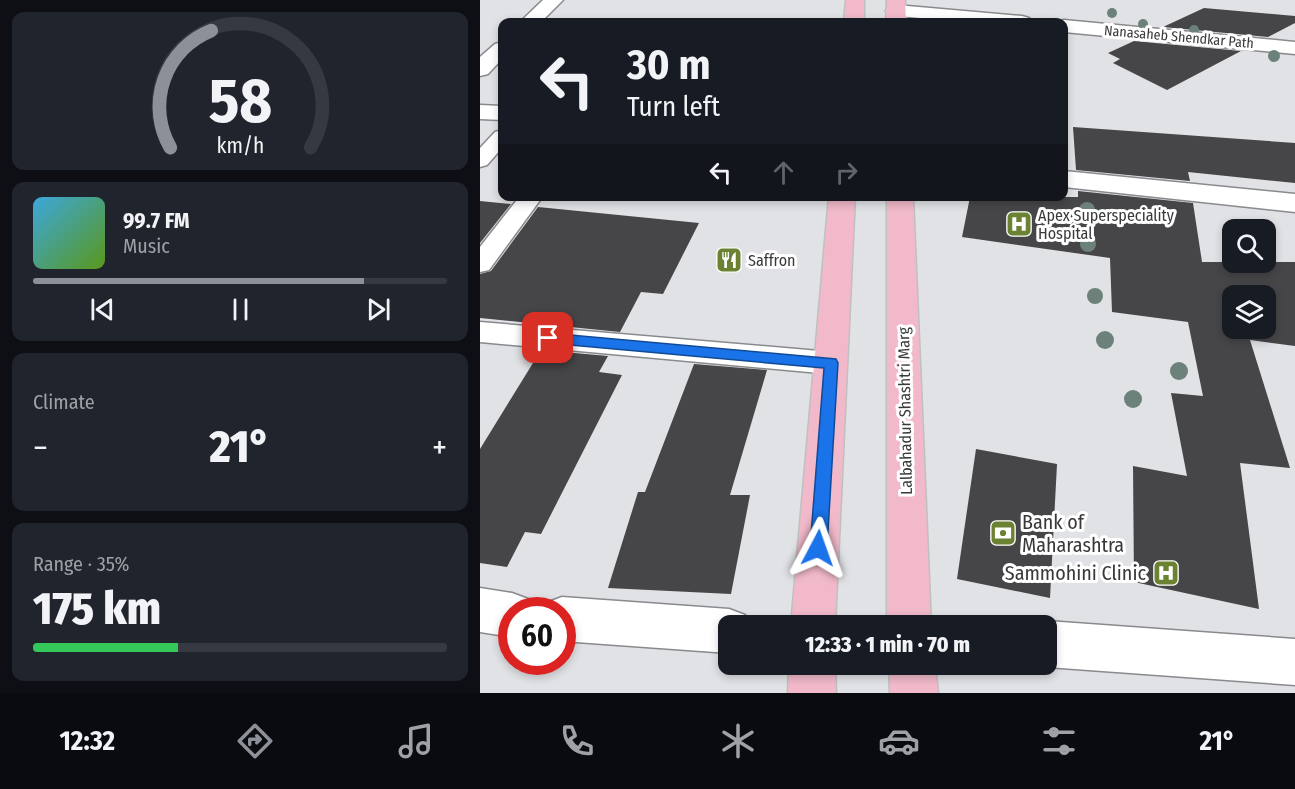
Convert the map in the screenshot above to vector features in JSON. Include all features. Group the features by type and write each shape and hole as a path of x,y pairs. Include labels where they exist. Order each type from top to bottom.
{"main road":[{"path":"854,18 855,0"},
{"path":"814,615 842,201"},
{"name":"Lalbahadur Shashtri Marg","path":"900,201 909,615"},
{"path":"812,675 812,693"},
{"path":"913,675 914,693"}],"street":[{"path":"534,18 554,0"},
{"path":"896,11 976,18"},
{"name":"Nanasaheb Shendkar Path","path":"1068,26 1295,48"},
{"path":"480,69 498,52"},
{"path":"480,112 498,113"},
{"path":"1068,179 1295,203"},
{"path":"480,610 498,613"},
{"path":"576,620 718,630"},
{"path":"1057,645 1295,662"}],"lane":[{"path":"480,160 498,140"},
{"path":"480,264 528,201"},
{"path":"480,332 831,363"}],"building":[{"path":"1204,8 1295,16 1295,23 1268,37 1163,27"},
{"path":"1134,41 1241,51 1167,90 1113,63 1120,59 1108,53"},
{"path":"1073,127 1295,143 1295,183 1188,172 1190,181 1076,170"},
{"path":"1078,191 1193,203 1202,262 1222,262 1222,273 1276,273 1276,262 1295,262 1295,346 1250,340 1290,468 1240,463 1259,609 1134,582 1133,466 1187,476 1171,393 1203,396 1188,322 1112,312 1110,258 962,237 969,201 1068,201 1068,197 1078,197"},
{"path":"480,201 511,204 480,243"},
{"path":"538,207 699,223 663,294 641,292 620,332 480,318 480,274 491,271"},
{"path":"541,350 608,356 599,372 622,375 541,534 525,532 507,567 480,563 480,449"},
{"path":"694,364 767,370 730,495 750,495 731,594 608,588 638,492 645,492"},
{"path":"976,449 1057,464 1050,598 957,579"}],"place":[{"name":"Apex Superspeciality Hospital","path":"1019,224"},
{"name":"Saffron","path":"729,260"},
{"name":"Bank of Maharashtra","path":"1003,533"},
{"name":"Sammohini Clinic","path":"1166,573"}],"route":[{"path":"548,338 831,363 818,548"}]}
